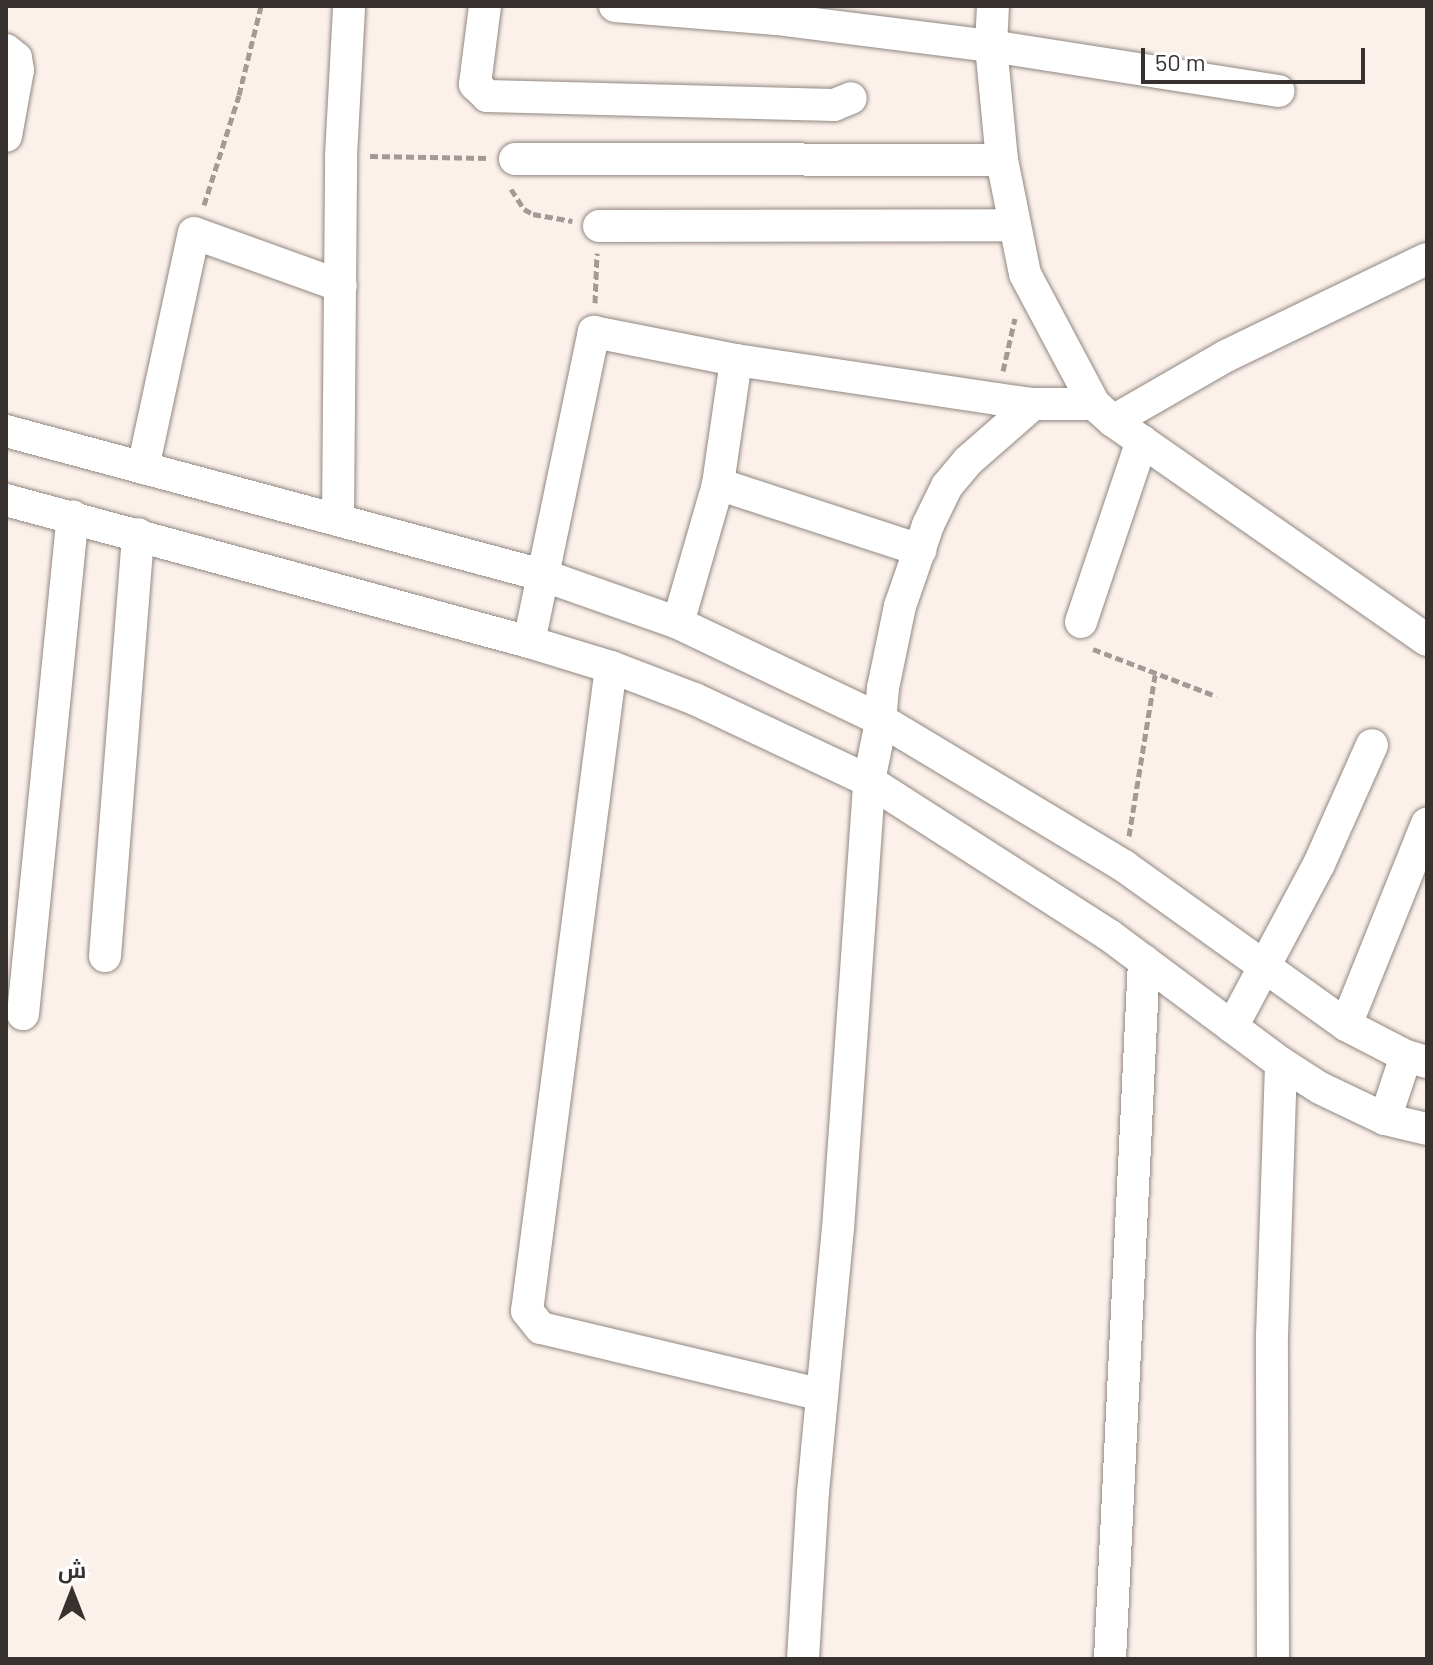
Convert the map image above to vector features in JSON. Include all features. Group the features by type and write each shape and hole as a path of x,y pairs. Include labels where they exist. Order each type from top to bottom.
{"street":[{"path":"338,518 341,156 349,6"},
{"path":"485,6 475,84 487,96 834,105 851,98"},
{"path":"615,6 777,13 1278,91"},
{"path":"993,6 991,46 1002,160 1025,274 1103,412 1427,640"},
{"path":"6,50 16,58 18,70 6,136"},
{"path":"515,159 1002,160"},
{"path":"599,226 1014,225"},
{"path":"143,468 194,233 341,286"},
{"path":"529,642 594,332 736,360 1103,412 1427,259"},
{"path":"678,623 718,484 736,360"},
{"path":"803,1659 839,1214 869,781 881,720 883,688 900,606 947,486 968,461 1033,404"},
{"path":"6,431 542,575 678,623 881,720 1124,866 1346,1025 1416,1059 1385,1119"},
{"path":"1081,622 1142,441"},
{"path":"718,484 920,550"},
{"path":"6,500 529,642 611,667 695,699 869,781 1097,927 1281,1063 1332,1094 1385,1119 1427,1129"},
{"path":"23,1014 73,517"},
{"path":"105,956 138,534"},
{"path":"611,667 527,1311 541,1328 822,1395"},
{"path":"1232,1027 1267,967 1319,864 1372,745"},
{"path":"1346,1025 1427,824"},
{"path":"1110,1659 1144,961"},
{"path":"1273,1659 1272,1336 1281,1063"}],"path":[{"path":"194,233 239,95 261,6"},
{"path":"341,156 515,159 511,192 524,209 533,214 599,226 594,332"},
{"path":"997,399 1025,274"},
{"path":"1081,622 1085,644 1155,675 1216,696"},
{"path":"1124,866 1155,675"}]}
